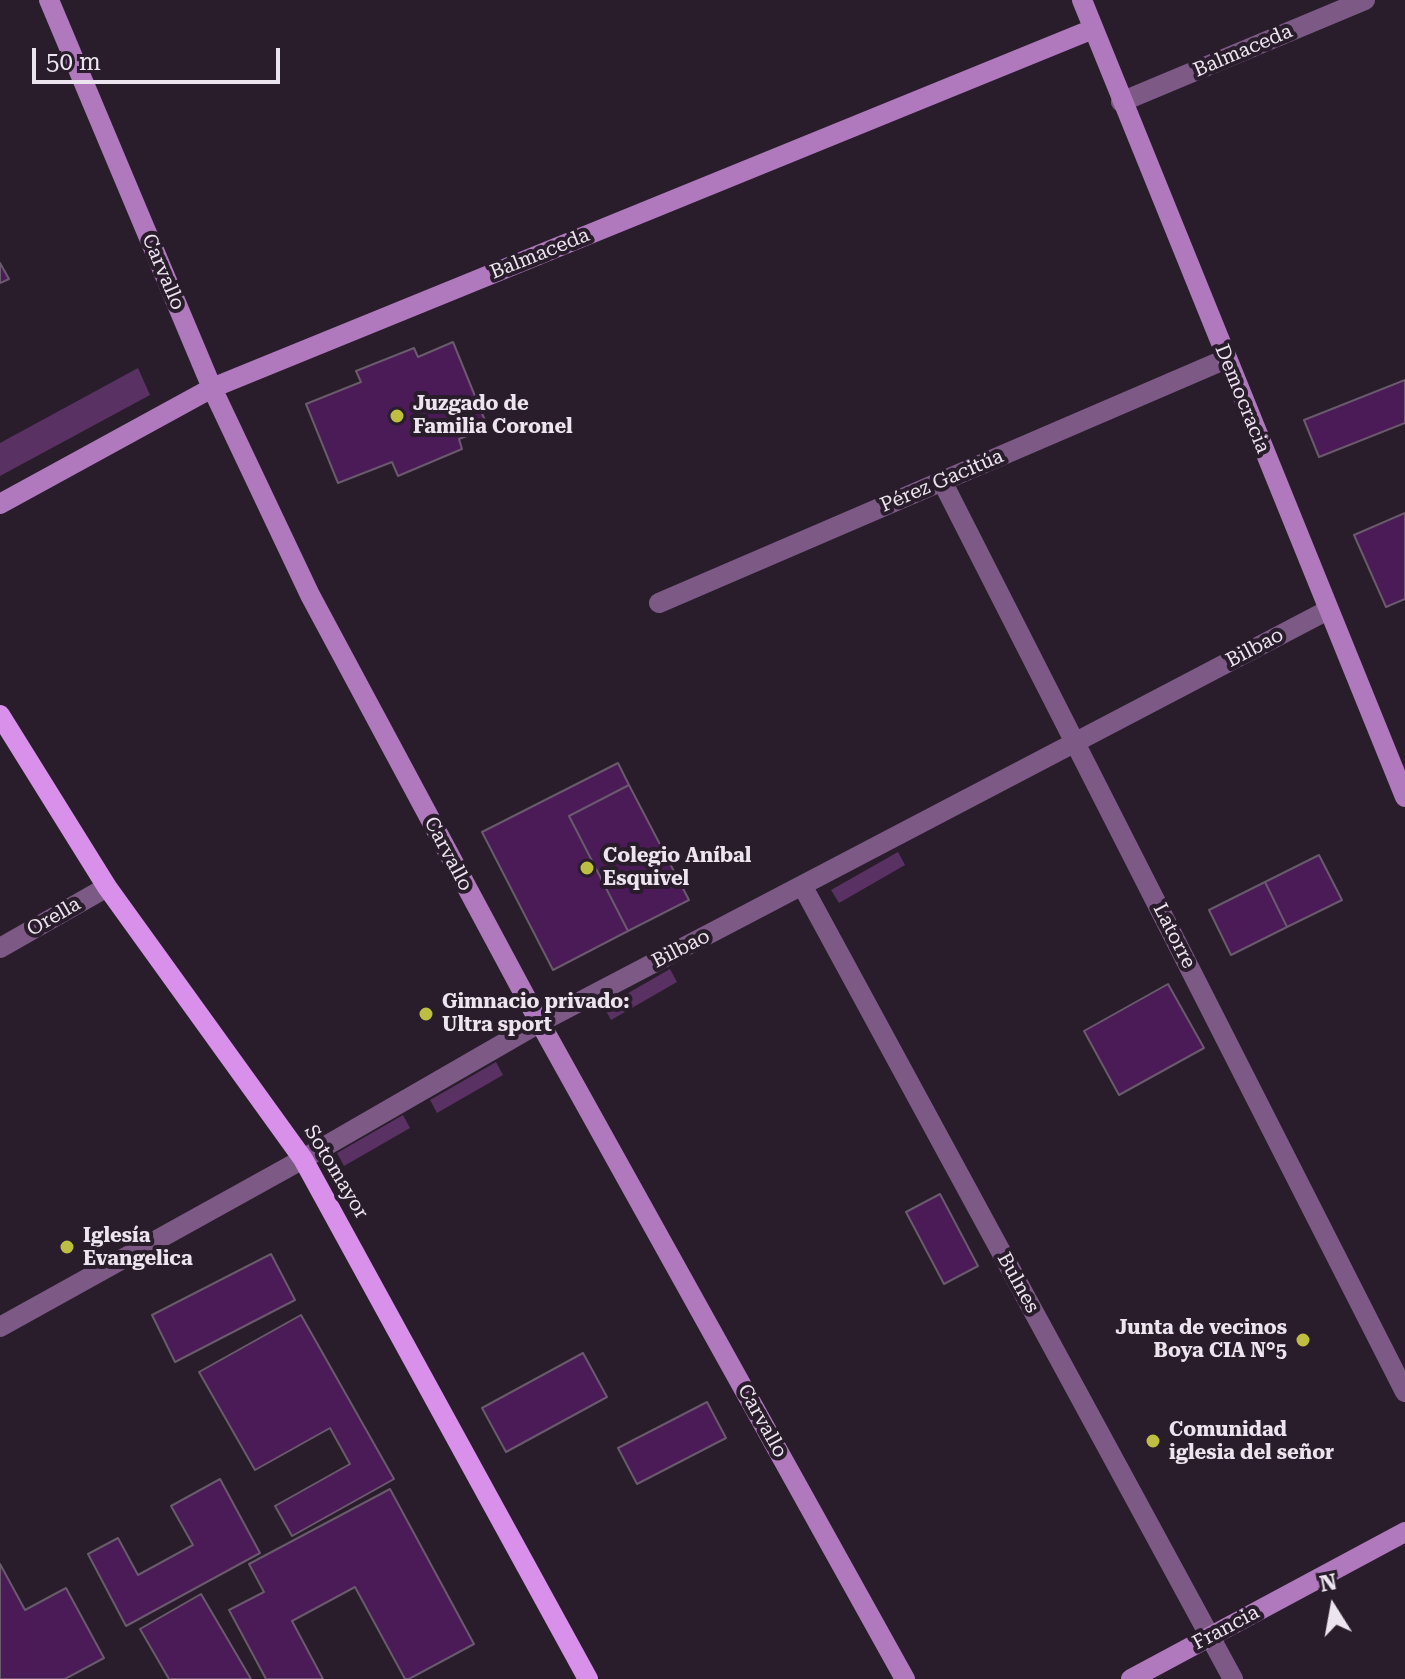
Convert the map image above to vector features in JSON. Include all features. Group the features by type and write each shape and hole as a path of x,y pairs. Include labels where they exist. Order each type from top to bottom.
{"main road":[{"name":"Sotomayor","path":"0,715 107,887 303,1159 588,1679"}],"street":[{"name":"Carvallo","path":"49,0 212,388 310,595 539,1023 905,1679"},
{"name":"Democracia","path":"1082,0 1405,797"},
{"name":"Balmaceda","path":"1121,102 1365,0"},
{"name":"Balmaceda","path":"0,504 212,388 1093,29"},
{"name":"Pérez Gacitúa","path":"659,603 1226,359"},
{"name":"Latorre","path":"942,481 1405,1392"},
{"name":"Bilbao","path":"0,1327 303,1159 539,1023 1328,610"},
{"name":"Orella","path":"0,948 107,887"},
{"name":"Bulnes","path":"803,887 1233,1679"},
{"name":"Francia","path":"1131,1679 1405,1532"}],"shaded area":[{"path":"138,368 150,395 0,476 0,443"},
{"path":"898,852 905,865 839,903 831,890"},
{"path":"670,969 677,982 611,1020 604,1007"},
{"path":"496,1062 503,1075 437,1113 430,1100"},
{"path":"403,1115 410,1128 344,1166 337,1153"}],"building":[{"path":"0,263 9,279 0,283"},
{"name":"Juzgado de Familia Coronel","path":"453,342 488,428 459,439 462,449 398,476 392,462 338,483 306,404 361,382 356,371 414,348 418,357"},
{"path":"1405,380 1405,423 1319,457 1304,420"},
{"path":"1405,513 1405,599 1386,607 1354,535"},
{"path":"618,763 629,785 569,816 628,931 553,970 482,832"},
{"path":"629,785 689,900 628,931 569,816"},
{"path":"1319,855 1342,900 1287,927 1265,882"},
{"path":"1265,882 1287,927 1231,955 1209,910"},
{"path":"1168,984 1204,1048 1119,1095 1084,1031"},
{"path":"940,1194 978,1266 944,1284 906,1212"},
{"path":"271,1254 295,1300 175,1362 152,1315"},
{"path":"301,1315 394,1479 292,1536 275,1506 350,1464 330,1428 255,1470 199,1372"},
{"path":"583,1353 607,1397 506,1452 482,1408"},
{"path":"707,1402 726,1438 637,1484 618,1448"},
{"path":"220,1479 260,1553 126,1626 88,1554 118,1538 138,1575 193,1545 171,1506"},
{"path":"390,1489 474,1644 405,1679 355,1587 292,1621 323,1679 266,1679 229,1610 264,1592 249,1564"},
{"path":"0,1564 25,1610 66,1588 104,1658 65,1679 0,1679"},
{"path":"201,1594 251,1679 169,1679 140,1629"}],"place":[{"name":"Juzgado de Familia Coronel","path":"397,416"},
{"name":"Colegio Aníbal Esquivel","path":"587,868"},
{"name":"Gimnacio privado: Ultra sport","path":"426,1014"},
{"name":"Iglesía Evangelica","path":"67,1247"},
{"name":"Junta de vecinos Boya CIA N°5","path":"1303,1340"},
{"name":"Comunidad iglesia del señor","path":"1153,1441"}]}
